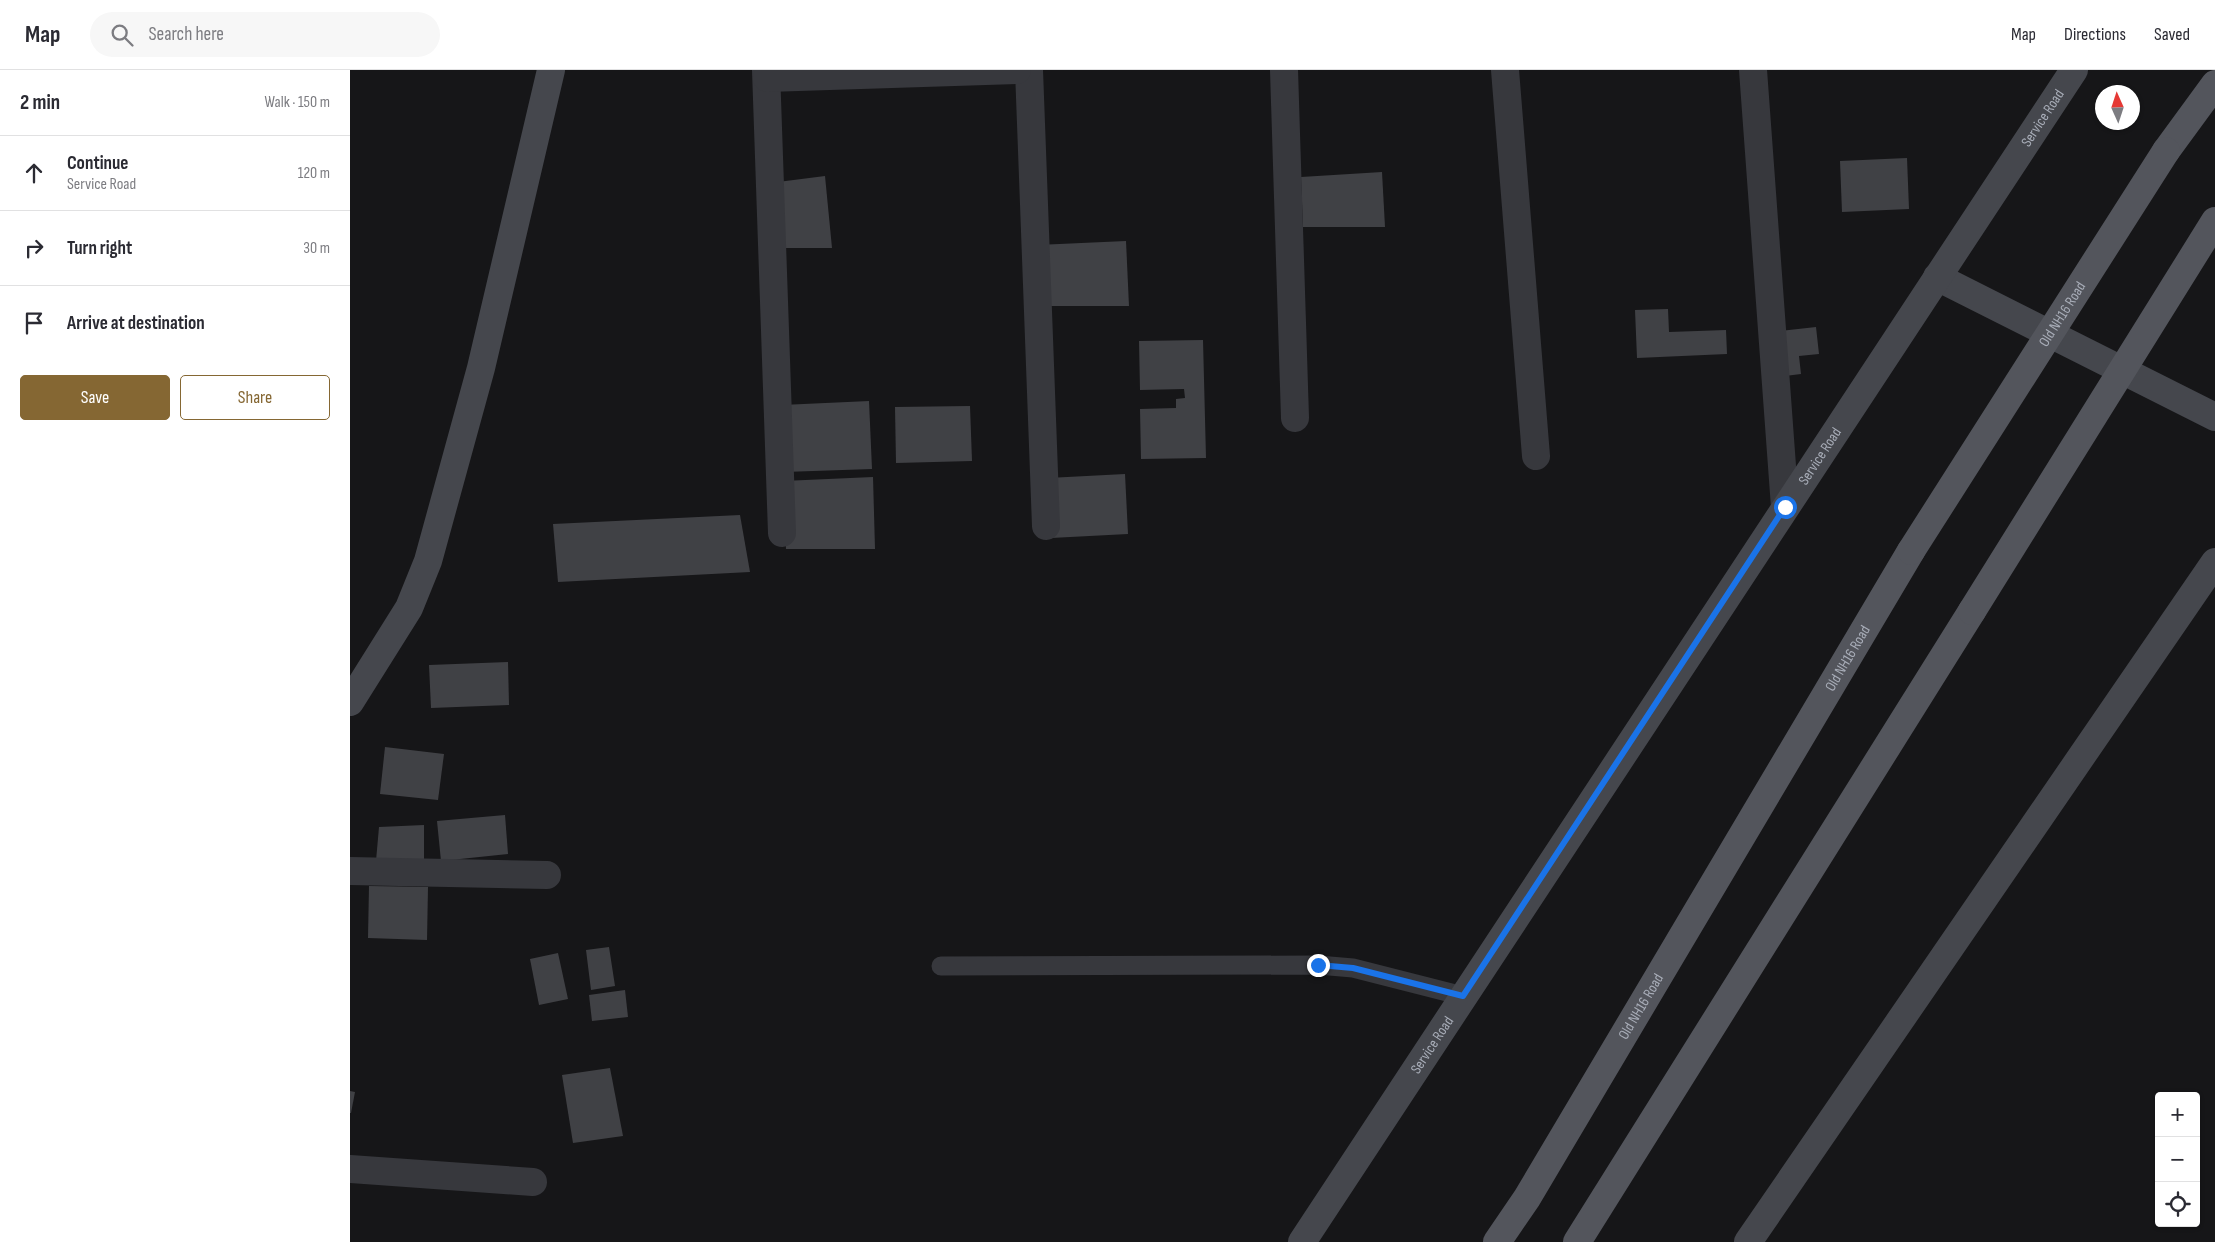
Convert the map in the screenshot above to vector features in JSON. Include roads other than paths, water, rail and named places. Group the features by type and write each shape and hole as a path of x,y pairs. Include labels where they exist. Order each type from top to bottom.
{"main road":[{"name":"Old NH16 Road","path":"1497,1242 1527,1198 1911,551 2166,151 2215,84"},
{"path":"1577,1242 2215,221"}],"street":[{"path":"350,702 409,608 428,562 481,368 551,70"},
{"path":"782,533 766,74 1017,70"},
{"path":"1029,70 1046,526"},
{"path":"1284,70 1295,418"},
{"path":"1505,70 1536,456"},
{"path":"1753,70 1785,507"},
{"name":"Service Road","path":"1302,1242 2074,70"},
{"path":"1937,278 2215,417"},
{"path":"1748,1242 2215,562"},
{"path":"350,871 548,875"},
{"path":"350,1169 533,1182"}],"lane":[{"path":"941,966 1318,965 1353,968 1463,996"}]}
